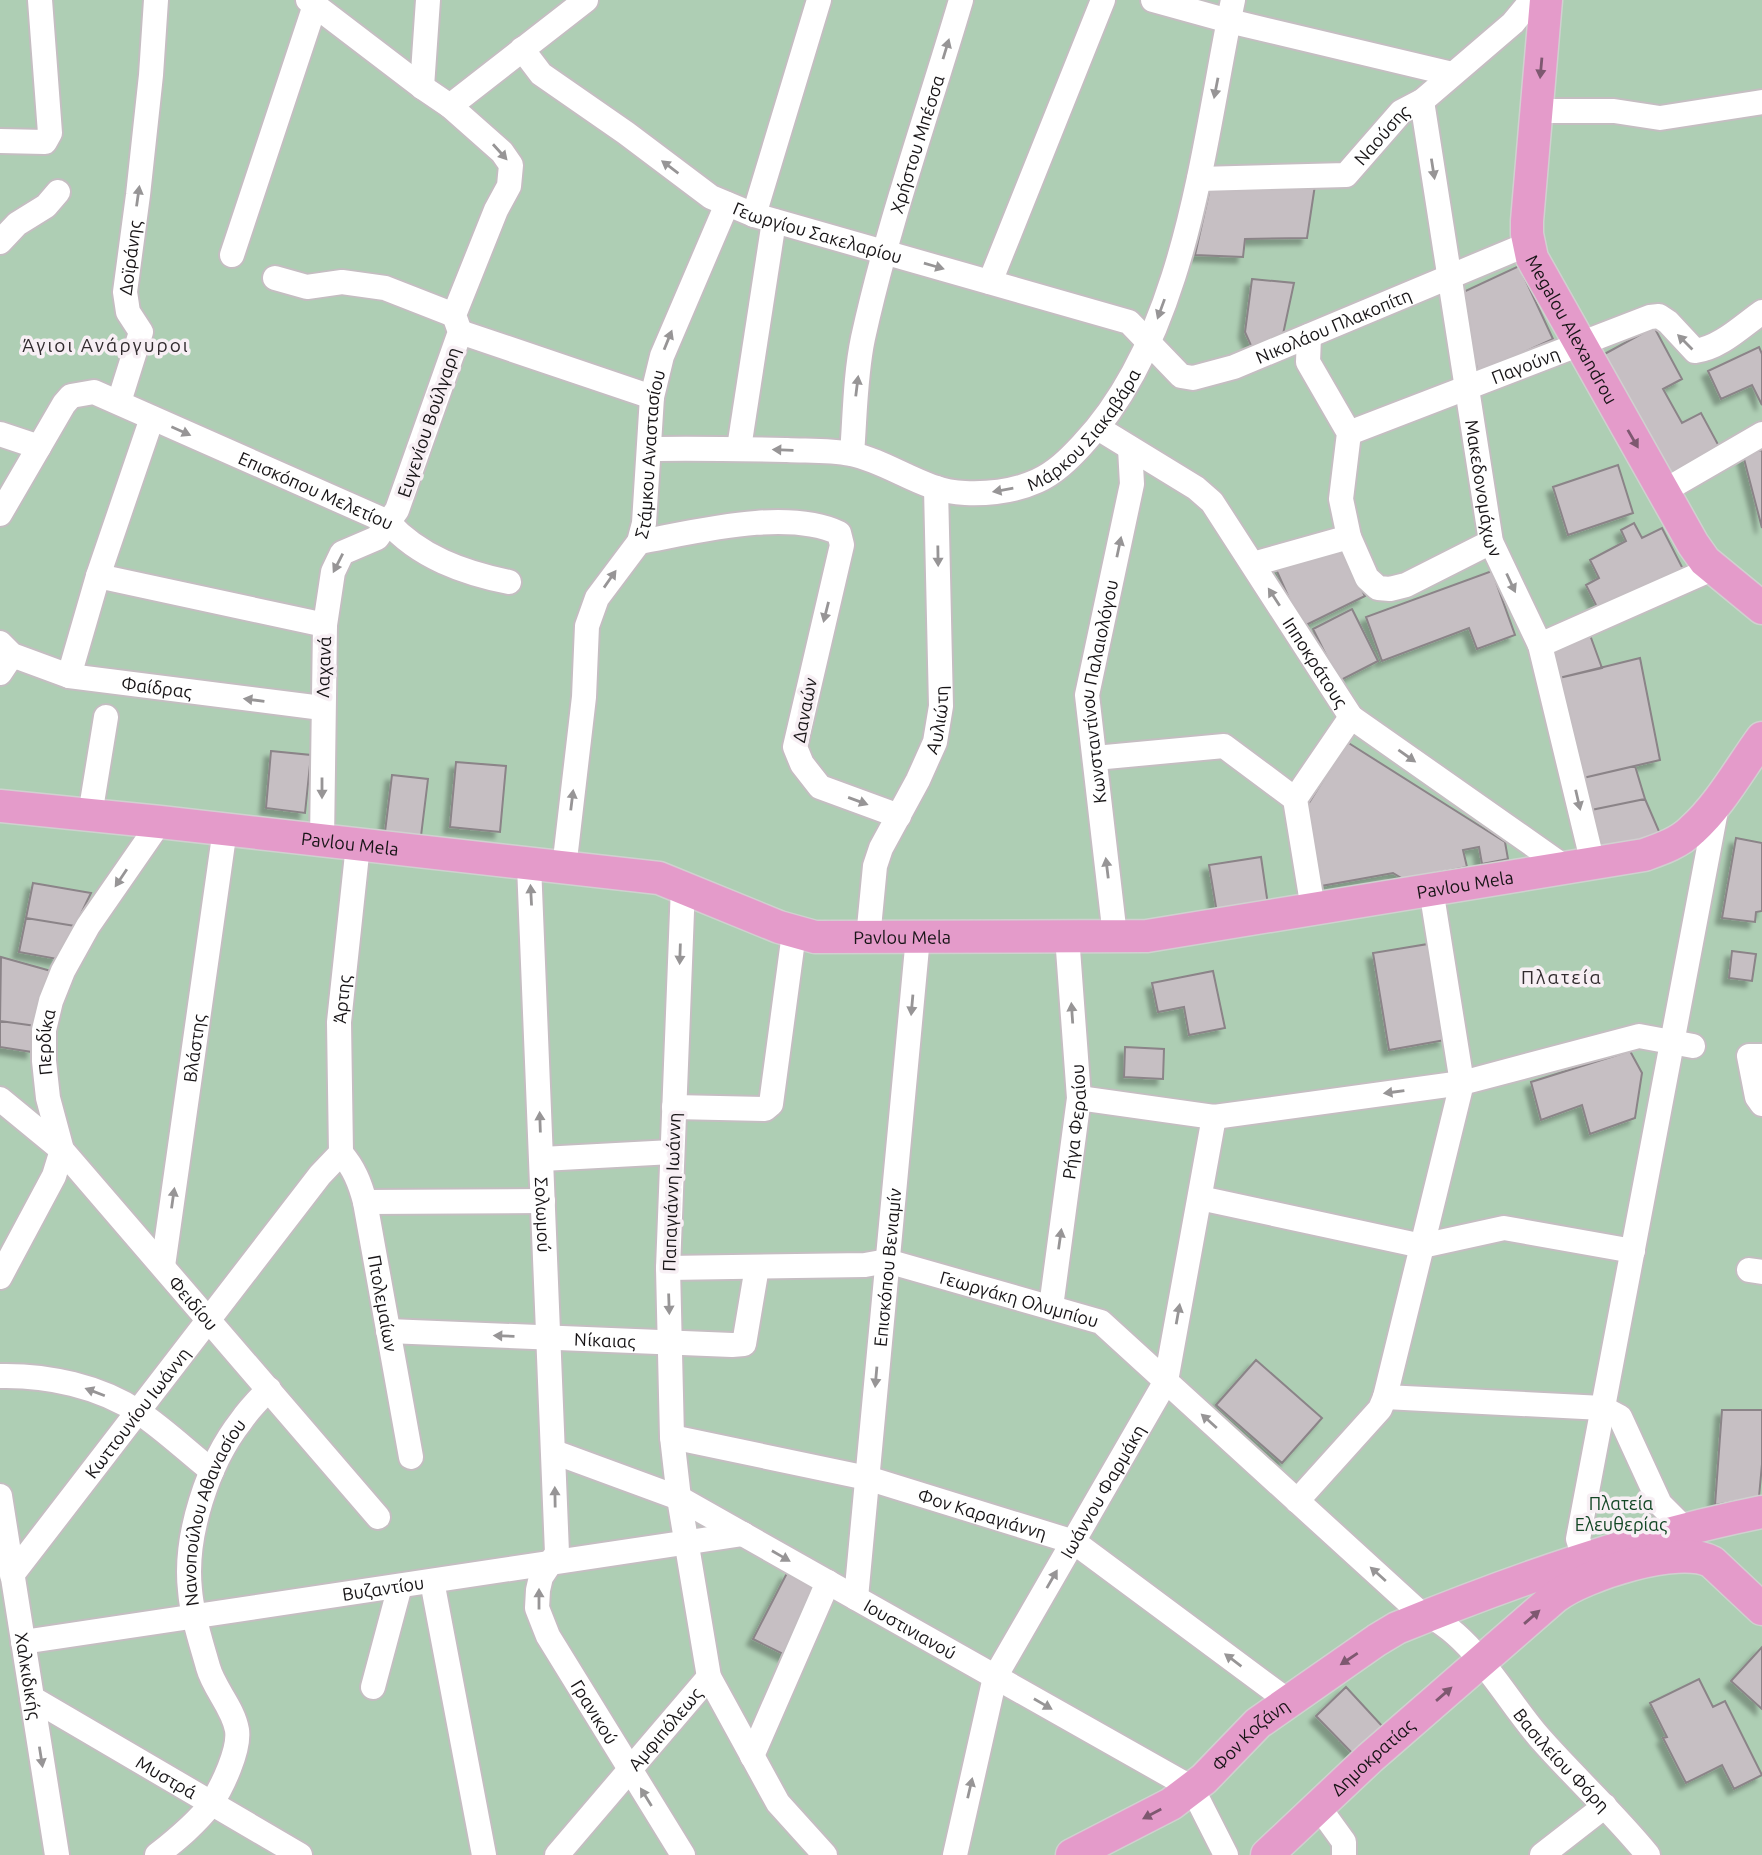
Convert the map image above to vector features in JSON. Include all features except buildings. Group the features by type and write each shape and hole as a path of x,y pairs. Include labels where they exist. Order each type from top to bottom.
{"main road":[{"name":"Megalou Alexandrou","path":"1546,0 1527,221 1532,258 1693,544 1705,561 1762,608"},
{"name":"Pavlou Mela","path":"0,806 644,876 683,886 794,933 831,939 1147,936 1644,855 1665,847 1693,830 1759,745"},
{"path":"1431,1615 1584,1558 1685,1529 1762,1512"},
{"path":"1712,1562 1709,1544 1717,1522"},
{"path":"1481,1662 1555,1597 1577,1584 1615,1570 1670,1556 1703,1557 1712,1562 1762,1609"},
{"name":"Φον Κοζάνη","path":"1072,1855 1171,1804 1192,1788 1258,1723 1288,1701 1377,1640 1397,1628 1431,1615"},
{"name":"Δημοκρατίας","path":"1267,1855 1318,1806 1481,1662"}],"street":[{"path":"0,141 45,142 50,133 40,0"},
{"name":"Δοϊράνης","path":"119,402 141,332 128,312 125,292 151,75 156,0"},
{"path":"422,88 428,0"},
{"path":"232,255 312,3 422,88 450,106 586,0"},
{"path":"739,448 764,218 819,0"},
{"name":"Χρήστου Μπέσσα","path":"852,454 855,400 863,340 961,0"},
{"path":"990,282 1103,0"},
{"name":"Ναούσης","path":"1199,179 1346,175 1401,112 1422,101 1513,23 1532,0"},
{"path":"1162,1 1231,11 1452,74"},
{"name":"Μάρκου Σιακαβάρα","path":"650,449 739,448 852,454 936,488 961,493 989,493 1022,487 1058,469 1098,428 1149,341 1178,262 1199,179 1231,11"},
{"name":"Γεωργίου Σακελαρίου","path":"522,49 541,74 626,133 710,197 764,218 1129,321 1149,341"},
{"name":"Μακεδονομάχων","path":"1422,101 1491,542 1541,645 1580,866"},
{"path":"1537,111 1614,111 1660,118 1762,102"},
{"name":"Ευγενίου Βούλγαρη","path":"388,522 397,510 406,487 457,323 496,210 509,186 511,165 502,152 450,106"},
{"path":"0,242 16,224 46,206 58,192"},
{"name":"Στάμκου Αναστασίου","path":"564,868 584,697 587,626 597,598 639,542 644,523 652,397 662,356 727,204"},
{"name":"Νικολάου Πλακοπίτη","path":"1149,341 1181,376 1193,379 1234,367 1528,244"},
{"path":"275,278 307,287 342,282 386,288 457,323 652,397"},
{"name":"Παγούνη","path":"1349,432 1639,321 1659,316 1695,351 1705,350 1762,312"},
{"path":"1309,336 1308,362 1349,432 1341,499 1349,537 1367,578 1378,588 1390,589 1406,585 1491,542"},
{"path":"0,514 71,396 94,391 119,402"},
{"name":"Επισκόπου Μελετίου","path":"119,402 388,522 400,536 443,562 481,576 509,582"},
{"path":"69,676 98,576 152,418"},
{"name":"Ιπποκράτους","path":"1098,428 1196,488 1212,502 1350,717 1580,866"},
{"path":"0,434 39,447"},
{"path":"1664,491 1762,434"},
{"name":"Κωνσταντίνου Παλαιολόγου","path":"1115,936 1087,695 1132,484 1130,448"},
{"name":"Αυλιώτη","path":"868,938 875,866 881,848 918,780 935,742 941,706 936,488"},
{"name":"Λαχανά","path":"322,841 325,625 333,572 342,553 377,538 388,522"},
{"name":"Δαναών","path":"639,542 718,527 773,522 829,528 839,533 842,545 795,747 807,772 820,787 899,816"},
{"path":"1253,564 1349,537"},
{"path":"1541,645 1714,568"},
{"path":"98,576 325,625"},
{"name":"Φαίδρας","path":"4,657 69,676 322,708"},
{"path":"90,815 106,717"},
{"path":"1313,909 1295,799 1350,717"},
{"path":"1095,758 1224,746 1295,799"},
{"path":"1584,1558 1578,1539 1633,1251 1682,1044 1718,800"},
{"name":"Περδίκα","path":"62,1150 48,1098 44,1061 44,1030 51,1001 63,971 88,926 160,822"},
{"name":"Βλάστης","path":"163,1266 225,829"},
{"name":"Άρτης","path":"341,1153 339,1021 358,845"},
{"name":"Σολωμού","path":"529,864 554,1452 556,1553 552,1564"},
{"name":"Παπαγιάννη Ιωάννη","path":"679,1498 672,1437 667,1268 683,886"},
{"path":"1297,1501 1380,1409 1385,1397 1462,1083 1431,889"},
{"path":"674,1107 765,1110 771,1104 794,933"},
{"name":"Ρήγα Φεραίου","path":"1051,1307 1079,1098 1067,936"},
{"name":"Επισκόπου Βενιαμίν","path":"856,1598 918,937"},
{"path":"1079,1098 1214,1117 1462,1083 1639,1036 1682,1044"},
{"path":"1755,1056 1757,1097 1762,1104"},
{"name":"Φειδίου","path":"0,1099 62,1150 211,1320 377,1517"},
{"name":"Ιωάννου Φαρμάκη","path":"955,1855 995,1677 1166,1381 1214,1117"},
{"path":"0,1277 54,1176 62,1150"},
{"path":"541,1159 672,1152"},
{"name":"Πτολεμαίων","path":"341,1153 352,1165 365,1202 411,1457"},
{"name":"Κωττουνίου Ιωάννη","path":"12,1576 320,1175 341,1153"},
{"path":"1200,1198 1422,1246 1504,1228 1633,1251"},
{"path":"365,1202 543,1201"},
{"name":"Γεωργάκη Ολυμπίου","path":"667,1268 865,1265 887,1261 1101,1322 1418,1611 1431,1615"},
{"name":"Νίκαιας","path":"388,1331 744,1344 757,1267"},
{"path":"0,1376 68,1383 96,1392 139,1412 212,1471"},
{"name":"Νανοπούλου Αθανασίου","path":"157,1855 173,1843 211,1803 235,1753 237,1730 209,1672 194,1617 189,1589 192,1537 212,1471 240,1421 269,1389"},
{"path":"1385,1397 1603,1408 1620,1417 1660,1504 1685,1529"},
{"name":"Φον Καραγιάννη","path":"672,1437 867,1478 1074,1542 1288,1701"},
{"name":"Ιουστινιανού","path":"554,1452 679,1498 1192,1788"},
{"name":"Χαλκιδικής","path":"0,1496 57,1855"},
{"name":"Αμφιπόλεως","path":"557,1855 709,1676 679,1498"},
{"name":"Βυζαντίου","path":"23,1642 743,1534"},
{"name":"Γρανικού","path":"552,1564 541,1577 538,1590 537,1608 548,1636 683,1855"},
{"path":"432,1581 484,1855"},
{"path":"752,1756 828,1583"},
{"path":"373,1687 400,1586"},
{"path":"1431,1615 1454,1633 1481,1662"},
{"name":"Βασιλείου Φόρη","path":"1481,1662 1524,1720 1605,1806 1646,1855"},
{"path":"709,1676 778,1803 825,1855"},
{"name":"Μυστρά","path":"32,1698 300,1855"},
{"path":"1192,1788 1226,1855"},
{"path":"1318,1806 1343,1842 1345,1855"},
{"path":"1542,1855 1605,1806"}],"green space":[{"name":"Πλατεία Ελευθερίας","path":"0,0 1762,0 1762,1855 0,1855"}],"district":[{"name":"Άγιοι Ανάργυροι","path":"106,345"},
{"name":"Πλατεία","path":"1562,977"}]}
